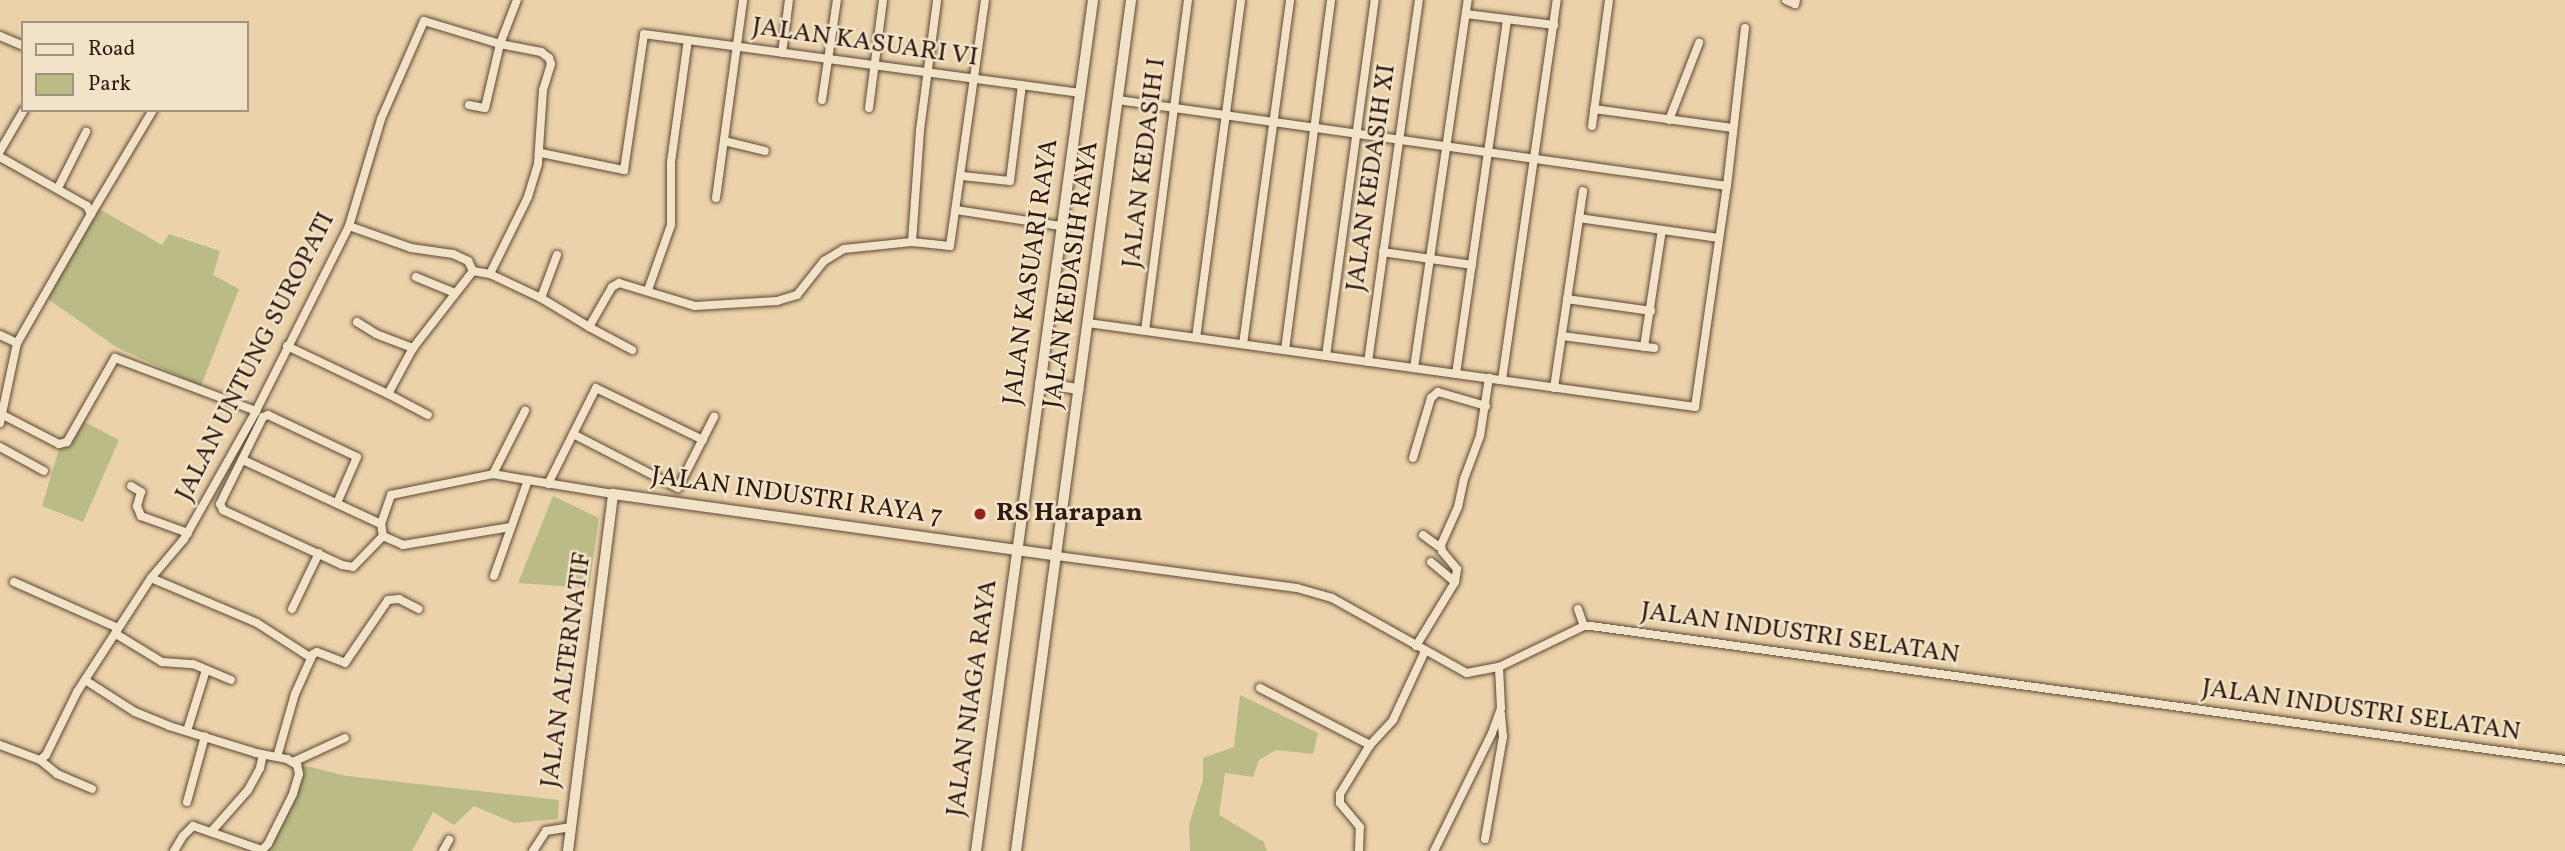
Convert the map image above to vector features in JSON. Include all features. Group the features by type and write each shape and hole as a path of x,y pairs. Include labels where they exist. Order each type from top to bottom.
{"main road":[{"name":"JALAN KASUARI RAYA","path":"1016,551 1093,0"},
{"name":"JALAN KEDASIH RAYA","path":"1057,556 1131,0"},
{"path":"1040,383 1079,389"},
{"name":"JALAN INDUSTRI RAYA 7","path":"613,494 1057,556"},
{"name":"JALAN ALTERNATIF","path":"568,851 613,494"},
{"name":"JALAN NIAGA RAYA","path":"975,851 1016,551"},
{"path":"1016,851 1057,556"}],"street":[{"path":"469,105 485,107 500,44 517,0"},
{"path":"716,198 743,0"},
{"path":"782,53 789,0"},
{"path":"822,100 837,0"},
{"path":"869,108 883,0"},
{"path":"912,243 911,216 926,72 937,0"},
{"path":"589,327 615,284 624,283 695,306 777,301 797,295 833,254 860,247 912,243 950,246 985,0"},
{"name":"JALAN KEDASIH I","path":"1145,331 1188,0"},
{"path":"1196,338 1241,0"},
{"path":"1242,344 1290,0"},
{"path":"1285,350 1331,0"},
{"path":"1326,356 1375,0"},
{"name":"JALAN KEDASIH XI","path":"1368,362 1419,0"},
{"path":"1414,368 1468,0"},
{"path":"1502,380 1557,0"},
{"path":"1592,126 1609,0"},
{"path":"1786,0 1794,4 1796,0"},
{"path":"1466,14 1553,25"},
{"path":"1456,374 1507,20"},
{"name":"JALAN UNTUNG SUROPATI","path":"40,760 53,744 85,680 151,578 188,533 256,411 349,226 381,119 424,21 500,44"},
{"path":"1088,323 1695,407 1727,186 1745,28"},
{"name":"JALAN KASUARI VI","path":"541,153 624,170 644,34 1080,93"},
{"path":"0,36 21,45"},
{"path":"648,290 671,225 671,162 688,40"},
{"path":"1669,120 1699,43"},
{"path":"489,274 528,197 541,153 540,117 551,64 549,58 541,52 500,44"},
{"path":"962,176 1009,182 1022,85"},
{"path":"1118,100 1727,186"},
{"path":"1594,109 1733,128"},
{"path":"0,150 23,112"},
{"path":"152,112 17,343 3,400 2,419 59,444 67,442 115,358 256,411"},
{"path":"58,188 86,132"},
{"path":"724,141 765,151"},
{"path":"0,157 88,205 91,214"},
{"path":"1554,388 1583,191"},
{"path":"956,210 1061,226"},
{"path":"1579,218 1719,238"},
{"path":"349,226 411,248 453,254 468,261 473,271"},
{"path":"1562,335 1649,348 1662,230"},
{"path":"1383,252 1472,265"},
{"path":"541,298 557,255"},
{"path":"473,271 489,274 541,298 632,350"},
{"path":"388,394 413,348 473,271"},
{"path":"416,277 455,293"},
{"path":"1567,299 1651,311"},
{"path":"357,323 413,348"},
{"path":"0,335 17,343"},
{"path":"287,346 428,415"},
{"path":"1441,548 1480,436 1489,379"},
{"path":"548,484 592,392 600,389 703,440"},
{"path":"1413,458 1431,398 1438,392 1486,407"},
{"path":"493,474 526,411"},
{"path":"337,503 357,457 270,415 264,417 220,502 221,508 342,565 354,567 383,536"},
{"path":"573,434 678,488 714,417"},
{"path":"0,447 44,471"},
{"path":"243,460 381,524"},
{"path":"383,536 381,524 393,494 493,474 613,494"},
{"path":"494,576 528,480"},
{"path":"131,486 141,492 138,506 141,516 188,533"},
{"path":"383,536 402,545 511,527"},
{"path":"1359,851 1360,827 1338,798 1370,745 1393,720 1421,648 1455,582 1457,569 1441,548 1423,534"},
{"path":"292,609 319,553"},
{"path":"1057,556 1297,587 1332,598 1467,673 1499,667 1584,626 1578,609"},
{"path":"1431,562 1455,582"},
{"path":"151,578 257,623 310,657"},
{"path":"14,582 117,631 162,662 184,662 231,680"},
{"path":"277,757 295,694 310,657 317,652 336,662 348,662 391,598 419,608"},
{"name":"JALAN INDUSTRI SELATAN","path":"1584,626 2565,760"},
{"path":"1485,839 1503,737 1499,667"},
{"path":"187,731 206,670"},
{"path":"85,680 135,712 187,731 293,762 298,768 299,779 265,849 193,826 174,851"},
{"path":"1260,688 1370,745"},
{"path":"1434,851 1480,762 1501,708"},
{"path":"187,802 205,736"},
{"path":"293,762 345,738"},
{"path":"0,745 40,760 57,774 92,789"},
{"path":"211,832 248,790 260,768 263,754"},
{"path":"533,851 546,831 570,827"},
{"path":"443,851 449,840"}],"green space":[{"path":"94,206 162,245 169,234 220,251 213,275 239,289 201,386 116,347 41,294"},
{"path":"79,419 119,440 83,522 42,506 60,446"},
{"path":"553,496 599,518 589,588 518,583"},
{"path":"1240,695 1318,733 1313,754 1276,750 1259,760 1253,777 1225,773 1219,815 1264,842 1267,851 1190,851 1189,825 1203,780 1203,758 1234,747"},
{"path":"302,765 347,776 559,800 558,819 514,823 474,806 454,825 433,812 412,851 267,851"}],"place":[{"name":"RS Harapan","path":"980,514"}]}
